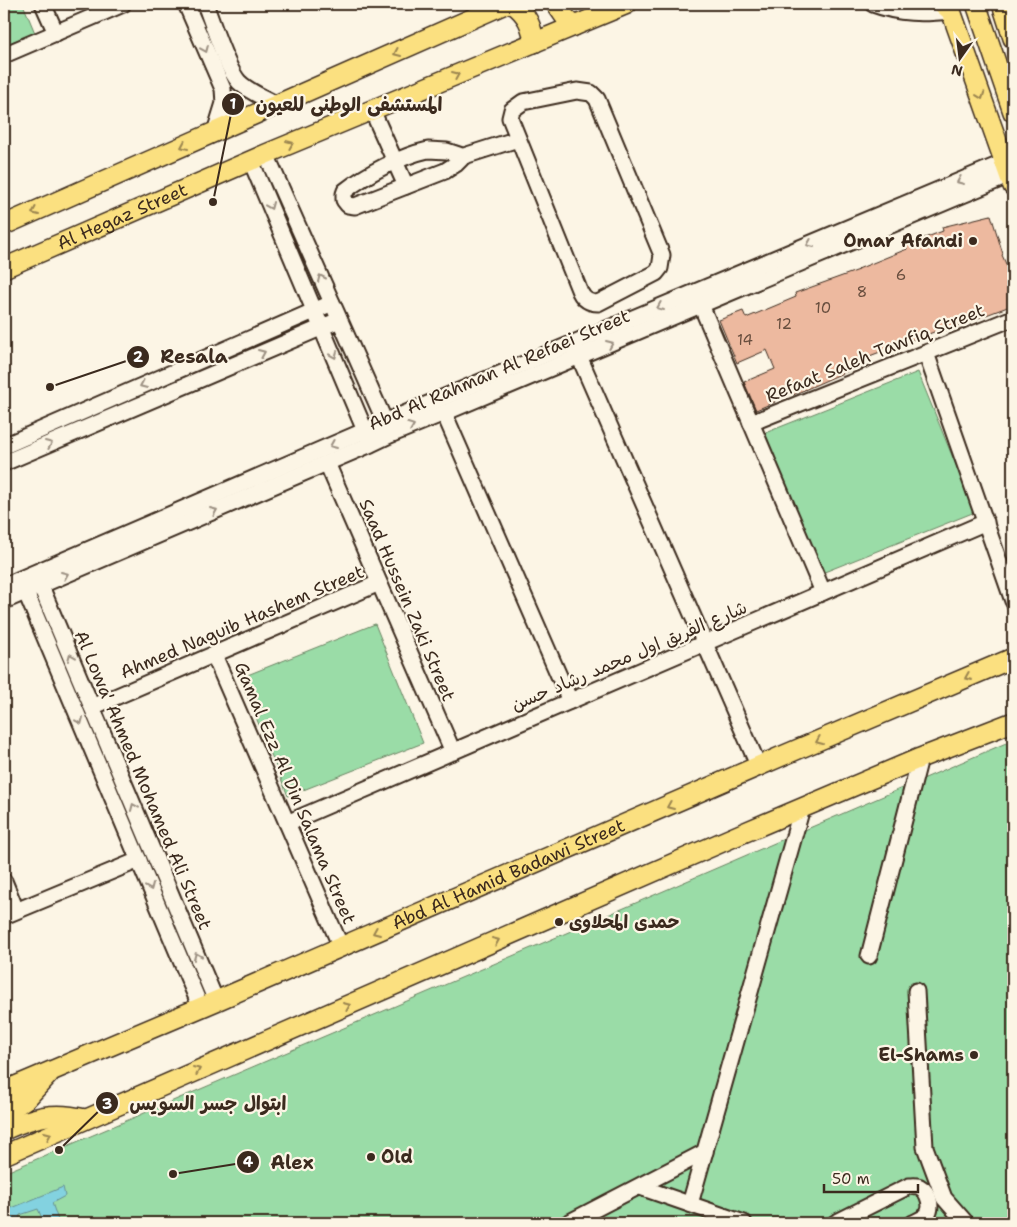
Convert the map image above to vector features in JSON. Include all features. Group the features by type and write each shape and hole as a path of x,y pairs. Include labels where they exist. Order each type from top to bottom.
{"main road":[{"path":"4,225 215,132 279,106 505,4"},
{"path":"513,4 528,18 533,30 534,42"},
{"path":"556,4 574,26"},
{"name":"Al Hegaz Street","path":"4,268 259,157 627,4"},
{"path":"976,4 1013,112"},
{"path":"1002,4 1013,38"},
{"path":"948,6 1009,174"},
{"name":"Abd Al Hamid Badawi Street","path":"4,1091 209,1005 1013,658"},
{"path":"4,1155 802,808 920,758 1013,722"},
{"path":"4,1114 26,1099 51,1071"},
{"path":"4,1130 42,1116 64,1115 85,1119"}],"street":[{"path":"43,4 56,33"},
{"path":"4,55 123,4"},
{"path":"186,4 223,89 224,103 215,132"},
{"path":"205,4 231,70 239,82 250,91 279,106"},
{"path":"873,4 889,10 920,14 948,6"},
{"path":"578,91 587,91 594,96 600,104 662,255 660,268 656,273 602,302 593,303 585,299 580,292 518,139 510,118 512,110 519,104 578,91"},
{"path":"372,110 406,186"},
{"path":"461,157 452,152 428,150 418,152 395,162 348,189 344,194 344,200 348,205 354,206 444,171 458,162 461,157 518,139"},
{"path":"259,157 332,303 388,428"},
{"path":"259,157 315,310 368,438"},
{"name":"Abd Al Rahman Al Refaei Street","path":"388,428 444,413 576,350 701,305 1009,174"},
{"name":"Abd Al Rahman Al Refaei Street","path":"4,601 23,586 38,579 388,428 1009,174"},
{"path":"4,446 332,303"},
{"path":"701,305 823,592"},
{"name":"Refaat Saleh Tawfiq Street","path":"751,422 1013,318"},
{"path":"4,464 339,320"},
{"path":"576,350 759,767"},
{"path":"926,353 1013,601"},
{"path":"444,413 570,701"},
{"name":"Abd Al Rahman Al Refaei Street","path":"38,579 327,463 368,438"},
{"name":"Saad Hussein Zaki Street","path":"327,463 453,752"},
{"name":"شارع الفريق اول محمد رشاد حسن","path":"287,823 986,522"},
{"name":"Al Lowa' Ahmed Mohamed Ali Street","path":"38,579 92,707 209,1005"},
{"name":"Ahmed Naguib Hashem Street","path":"92,707 379,583"},
{"name":"Abd Al Rahman Al Refaei Street","path":"4,586 23,586"},
{"name":"Al Lowa' Ahmed Mohamed Ali Street","path":"23,586 139,860 209,1005"},
{"name":"Gamal Ezz Al Din Salama Street","path":"214,654 341,947"},
{"path":"869,956 920,758"},
{"path":"690,1204 802,808"},
{"path":"4,881 10,913 139,860"},
{"path":"916,991 925,1147 944,1198 966,1223"},
{"path":"568,1223 705,1152"},
{"path":"835,1223 909,1186 915,1185 925,1191 930,1204 930,1210 923,1218 913,1223"},
{"path":"640,1187 744,1223"}],"green space":[{"path":"4,4 23,4 35,33 4,45"},
{"path":"918,372 975,512 822,573 765,433"},
{"path":"375,624 423,743 288,796 240,678"},
{"path":"1013,740 1013,1223 4,1223 4,1173"}],"water":[{"path":"63,1187 65,1196 52,1203 59,1223 44,1223 38,1209 20,1215 18,1223 4,1223 7,1210"}],"building":[{"path":"991,215 1002,255 1013,280 1013,305 857,361 859,366 793,395 791,389 772,396 775,402 756,410 744,382 775,369 767,350 737,363 719,320 743,311 746,318 796,297 795,293 859,270 907,249 906,245 943,231 942,227"}],"place":[{"name":"المستشفى الوطنى للعيون","path":"213,202"},
{"name":"Omar Afandi","path":"973,241"},
{"name":"Resala","path":"50,387"},
{"name":"حمدى المحلاوى","path":"559,922"},
{"name":"El-Shams","path":"974,1055"},
{"name":"ابتوال جسر السويس","path":"59,1150"},
{"name":"Old","path":"371,1157"},
{"name":"Alex","path":"173,1174"}]}
